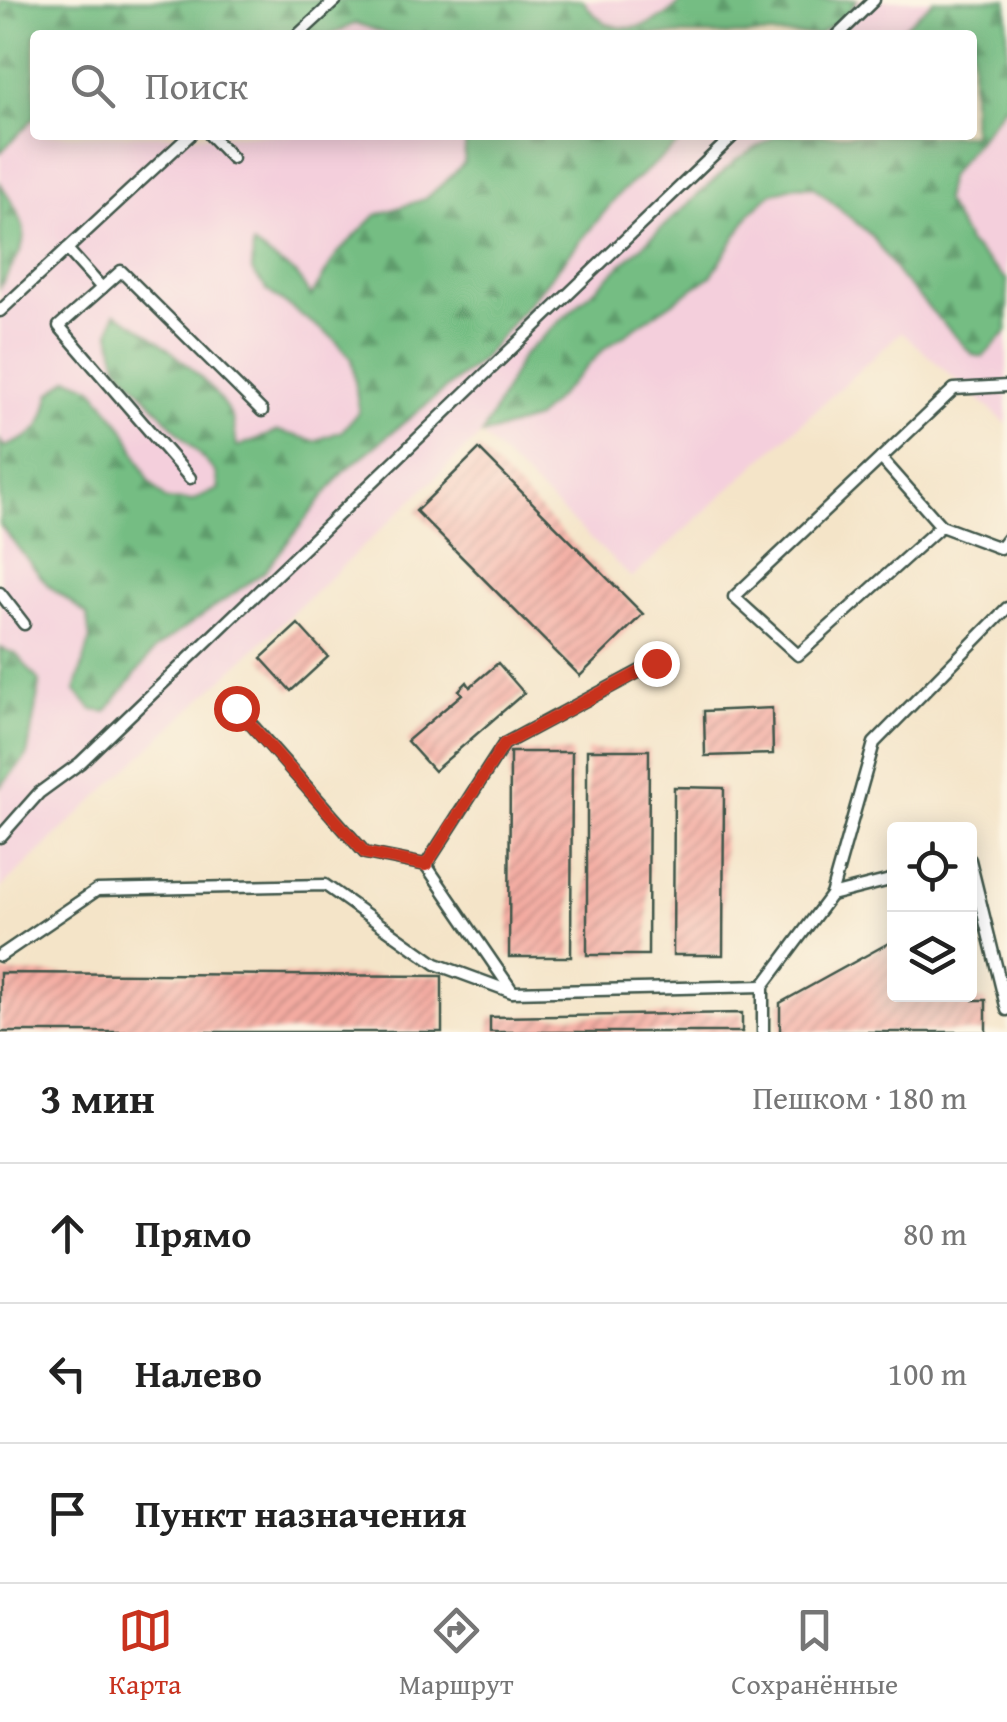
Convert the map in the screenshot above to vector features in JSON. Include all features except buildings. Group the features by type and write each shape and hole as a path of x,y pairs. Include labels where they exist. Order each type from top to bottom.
{"lane":[{"path":"303,30 336,0"},
{"path":"843,30 874,0"},
{"path":"0,311 185,140"},
{"path":"215,140 232,158"},
{"path":"0,837 39,793 80,763 729,140"},
{"path":"67,249 102,288"},
{"path":"190,478 59,326 121,271 262,410"},
{"path":"941,526 798,656 734,597 954,389 1007,386"},
{"path":"881,458 941,526 1000,548 1007,539"},
{"path":"0,594 24,624"},
{"path":"763,1032 763,986 830,896 874,744 1007,608"},
{"path":"426,865 504,744 656,663"},
{"path":"236,708 365,853 426,865 513,992"},
{"path":"830,896 887,881"},
{"path":"0,956 96,890 325,885 436,964 513,992 763,986"},
{"path":"977,888 1007,1010"}],"shaded area":[{"path":"0,0 1007,0 1007,424 901,332 632,578 481,435 0,889"}],"green space":[{"path":"0,0 583,0 605,22 632,28 658,19 683,0 857,0 844,17 825,30 375,30 356,23 341,30 30,30 30,122 0,153"},
{"path":"934,0 1007,0 1007,103 948,177 944,201 969,244 1007,280 1007,331 983,357 973,355 901,278 872,236 814,187 796,186 772,193 751,212 711,276 605,348 536,419 482,435 522,356 736,160 769,140 977,140 977,30 901,30"},
{"path":"466,140 683,140 622,191 481,360 343,472 264,572 156,648 106,712 93,710 75,691 90,641 87,615 47,584 0,525 0,441 4,447 37,429 50,394 69,378 92,387 125,430 149,481 166,500 192,501 219,489 216,473 118,366 110,333 115,313 162,344 210,387 231,416 237,447 278,431 315,441 342,431 359,411 352,359 333,338 268,291 252,271 253,245 297,275 311,297 337,254 376,215 425,199 464,163"},
{"path":"0,183 18,214 24,235 18,256 0,287"},
{"path":"0,648 16,654 40,682 27,756 0,787"}],"route":[{"path":"236,708 365,853 426,865 504,744 656,663"}]}
